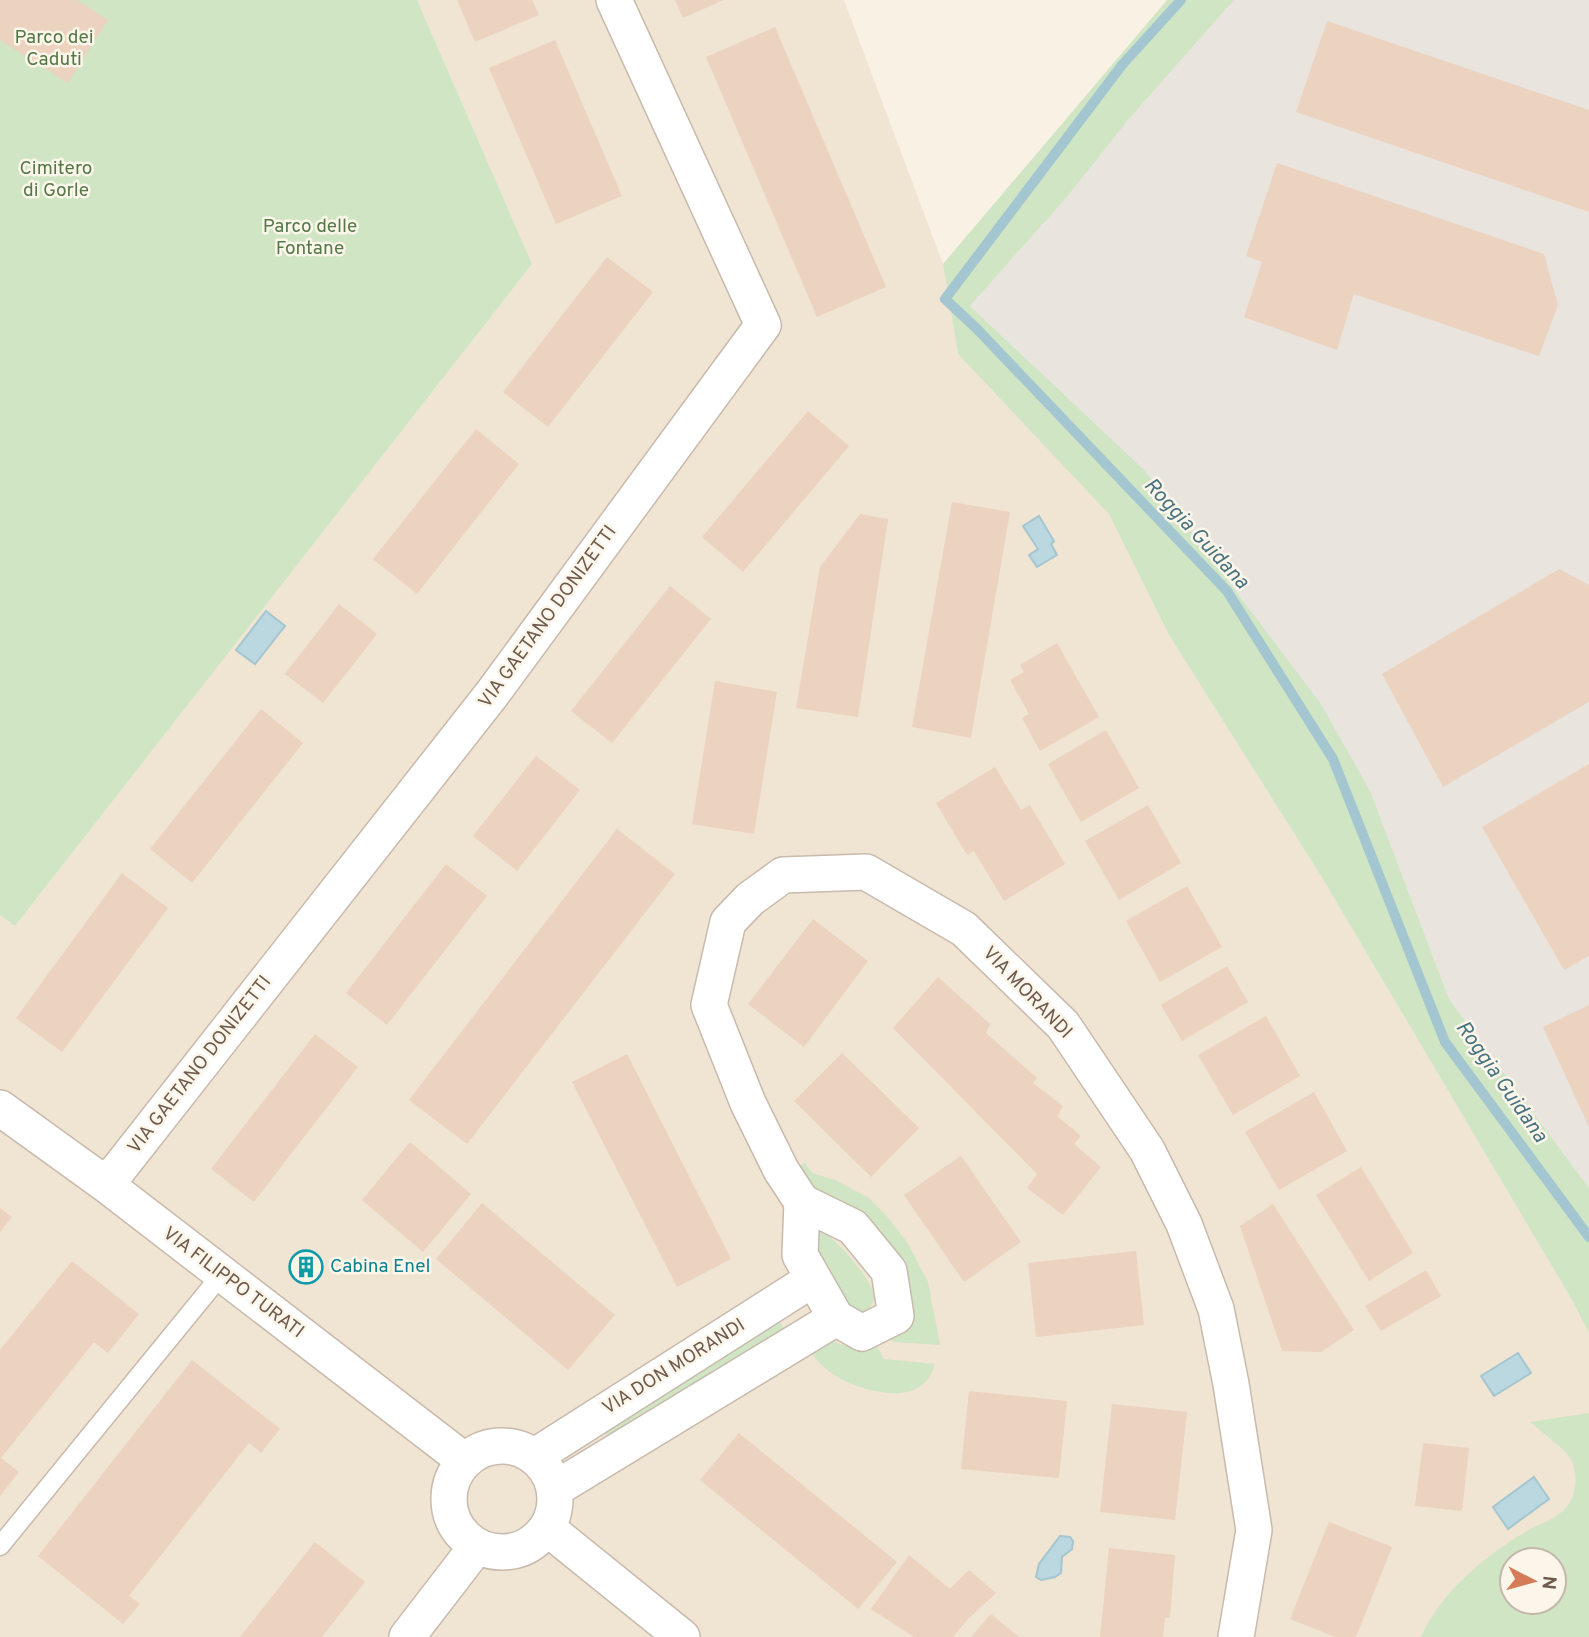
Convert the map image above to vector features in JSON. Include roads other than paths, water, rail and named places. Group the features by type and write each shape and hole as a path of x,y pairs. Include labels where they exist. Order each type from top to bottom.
{"street":[{"name":"VIA GAETANO DONIZETTI","path":"104,1183 118,1170 492,694 762,325 614,0"},
{"name":"VIA MORANDI","path":"802,1202 781,1170 748,1103 709,1005 728,922 750,899 783,875 866,872 964,929 1063,1025 1147,1150 1185,1224 1216,1309 1254,1530 1236,1637"},
{"name":"VIA FILIPPO TURATI","path":"0,1108 104,1183 464,1461"},
{"path":"802,1202 853,1227 889,1271 896,1316 862,1333 835,1318 800,1255 802,1202"},
{"name":"VIA DON MORANDI","path":"535,1456 813,1279"},
{"path":"555,1489 835,1318"},
{"path":"491,1446 521,1449 535,1456 551,1477 555,1489 552,1516 547,1528 536,1540 523,1548 507,1552 477,1546 464,1536 450,1507 452,1482 464,1461 491,1446"},
{"path":"547,1528 682,1637"},
{"path":"407,1637 477,1546"}],"lane":[{"path":"0,1546 222,1274"}],"water":[{"path":"1039,516 1054,541 1051,544 1057,555 1037,567 1029,555 1038,549 1023,526"},
{"path":"266,611 285,626 255,664 236,650"},
{"path":"1518,1353 1531,1373 1494,1396 1481,1376"},
{"path":"1534,1477 1549,1499 1508,1529 1493,1507"},
{"path":"1060,1536 1070,1537 1073,1541 1072,1549 1062,1557 1061,1573 1041,1580 1036,1577 1039,1564"}],"waterway":[{"name":"Roggia Guidana","path":"1181,0 1122,65 945,299 977,329 1227,591 1333,759 1445,1042 1589,1237"}],"place":[{"name":"Cabina Enel","path":"306,1267"}],"park label":[{"name":"Parco dei Caduti","path":"54,49"},
{"name":"Cimitero di Gorle","path":"56,180"},
{"name":"Parco delle Fontane","path":"310,238"}]}
